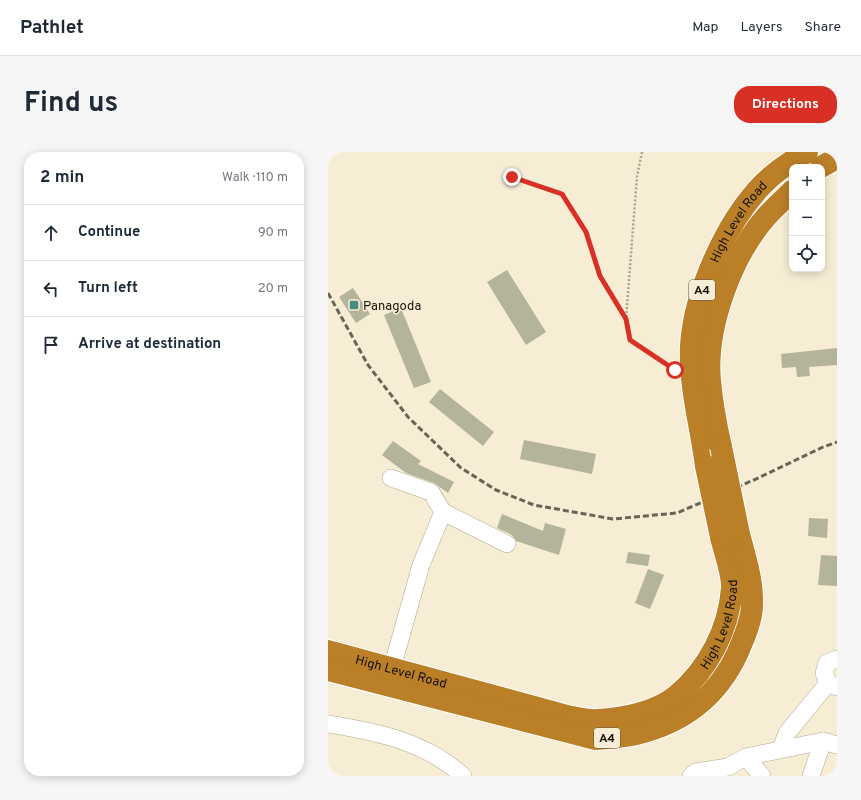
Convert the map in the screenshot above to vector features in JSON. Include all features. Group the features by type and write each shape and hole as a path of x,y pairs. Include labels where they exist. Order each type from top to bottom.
{"highway":[{"name":"High Level Road","path":"328,670 596,739 635,734 671,722 702,703 717,688 734,661 743,640 752,606 749,572 730,535 706,466 693,375 691,347 694,321 702,290 722,244 745,206 763,184 786,164 807,152"},
{"path":"825,165 837,158"},
{"name":"High Level Road","path":"328,651 571,717 597,720 631,715 651,710 676,697 706,663 720,637 727,615 732,586 730,535 721,447 710,380 712,338 726,284 750,238 766,217 789,194"}],"lane":[{"path":"391,478 431,492 443,512 507,544"},
{"path":"392,668 421,565 443,512"},
{"path":"781,750 787,733 832,685 824,673 827,663 837,659"},
{"path":"328,724 378,733 399,739 440,758 463,776"},
{"path":"691,776 696,772 728,767 746,757 830,743"},
{"path":"811,776 830,743"},
{"path":"746,757 762,776"}],"path":[{"path":"642,152 637,176 626,319 630,340 675,370 693,375"},
{"path":"512,177 562,194 586,232 600,276 626,319"}],"building":[{"path":"507,270 546,332 526,345 487,282"},
{"name":"Panagoda","path":"353,288 370,314 356,323 339,297"},
{"path":"401,308 431,382 414,388 384,315"},
{"path":"837,348 837,365 809,367 810,376 797,377 796,367 782,368 781,354"},
{"path":"440,389 494,432 483,446 429,402"},
{"path":"524,440 596,454 592,474 520,459"},
{"path":"393,441 421,461 418,464 454,482 448,493 434,483 406,473 382,455"},
{"path":"502,514 543,531 545,523 566,529 559,555 516,541 512,535 497,528"},
{"path":"809,518 828,519 827,538 808,536"},
{"path":"628,552 650,555 648,566 626,563"},
{"path":"821,555 837,556 837,586 818,585"},
{"path":"648,569 664,575 650,609 635,603"}],"railway":[{"path":"328,293 368,365 408,417 461,468 496,490 534,505 613,519 677,513 837,442"}],"place":[{"name":"Panagoda","path":"354,305"}],"route":[{"path":"512,177 562,194 586,232 600,276 626,319 630,340 653,357 675,370"}]}
